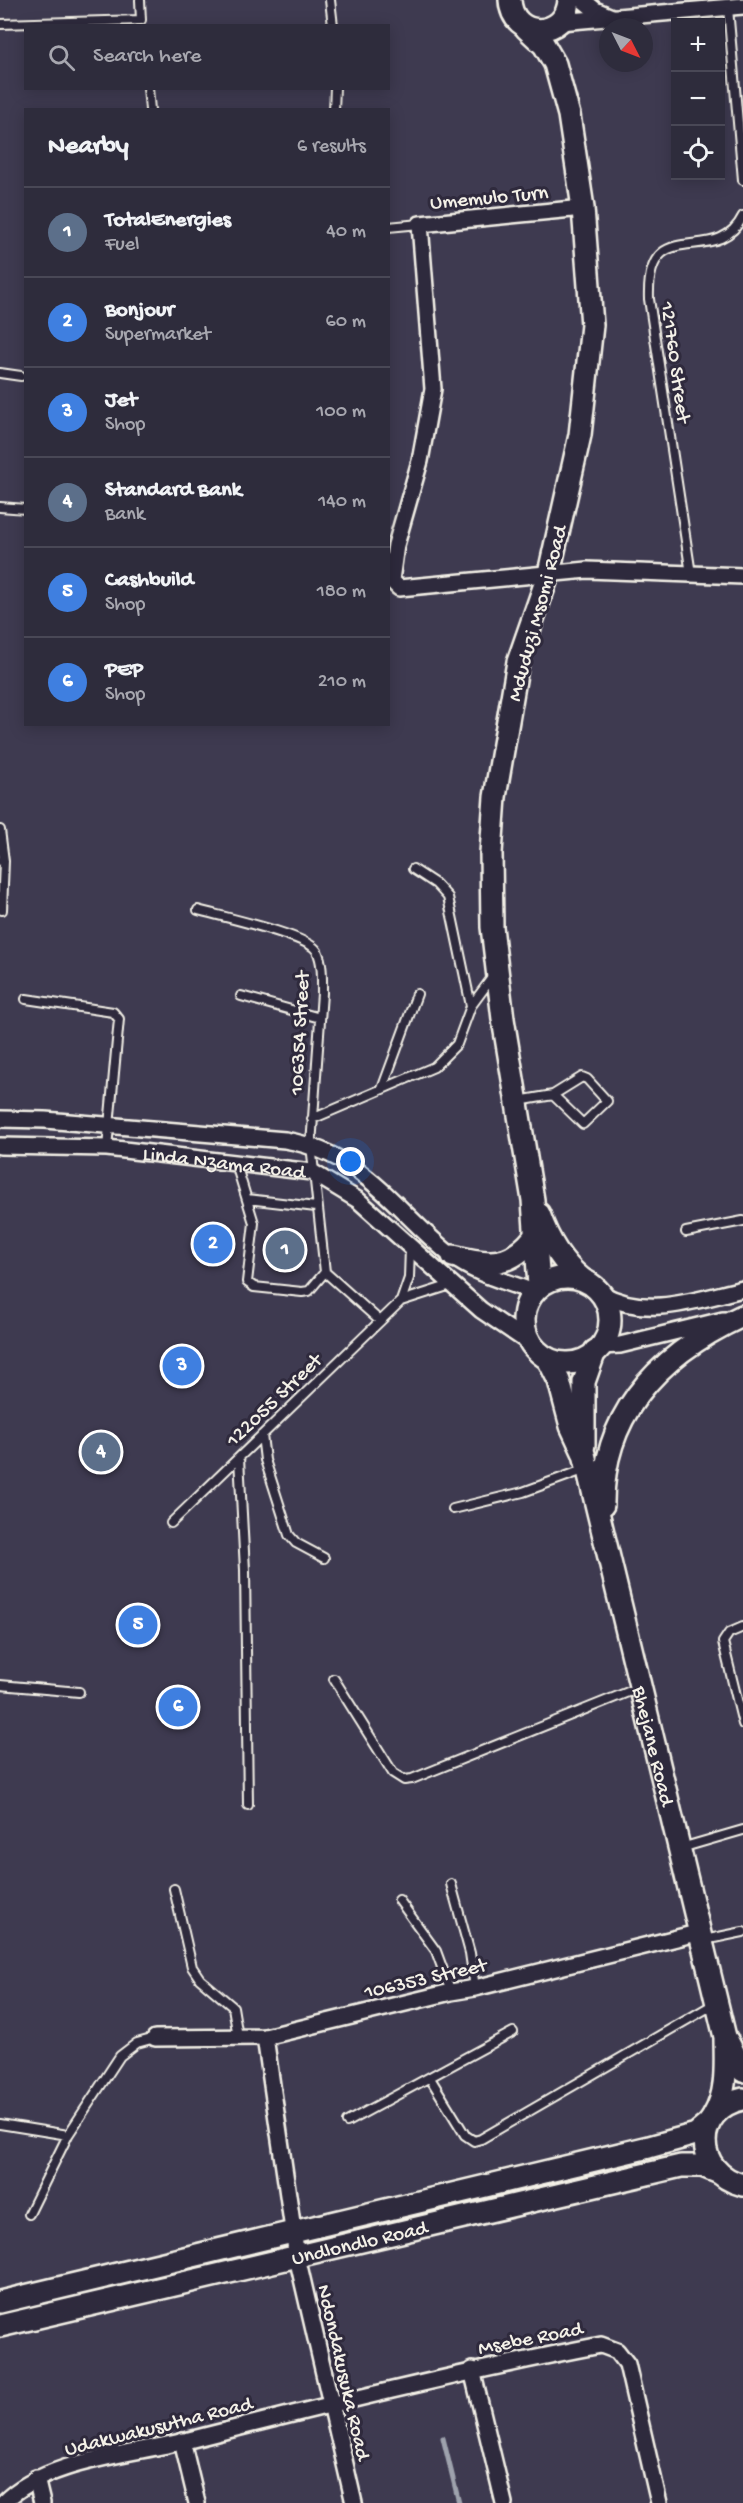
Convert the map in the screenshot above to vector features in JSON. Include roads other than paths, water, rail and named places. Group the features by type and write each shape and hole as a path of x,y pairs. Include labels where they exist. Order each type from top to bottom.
{"street":[{"name":"Mduduzi Msomi Road","path":"510,0 514,16 544,45 555,64 570,115 583,208 592,325 580,435 549,573 518,662 495,797 491,853 492,927 533,1200 536,1289"},
{"path":"558,24 568,11 570,0"},
{"path":"583,0 612,18"},
{"path":"624,18 736,7"},
{"path":"526,28 540,31 558,24 599,20"},
{"name":"Mduduzi Msomi Road","path":"555,64 558,24"},
{"name":"Umemulo Turn","path":"549,573 399,588 391,580 396,545 420,461 433,389 420,224 583,208"},
{"path":"549,573 588,570 743,576"},
{"name":"Linda Nzama Road","path":"0,1119 214,1134 311,1145 349,1163 453,1256 480,1273 536,1289"},
{"path":"213,1161 214,1134"},
{"name":"Linda Nzama Road","path":"0,1146 107,1148 312,1172 341,1188 481,1310 531,1344"},
{"name":"Mduduzi Msomi Road","path":"533,1200 551,1242 567,1267 582,1279"},
{"path":"381,1221 397,1205"},
{"path":"453,1256 489,1263 500,1262 525,1249 535,1236"},
{"path":"602,1294 610,1319 607,1336 598,1348 577,1362 557,1362 548,1359 531,1344 523,1318 536,1289 555,1278 582,1279 602,1294 633,1307 654,1308 743,1289"},
{"path":"598,1348 620,1345 743,1316"},
{"path":"603,1536 603,1485 616,1427 625,1410 661,1369 693,1341 743,1316"},
{"name":"Bhejane Road","path":"586,1461 584,1382 598,1348"},
{"name":"Bhejane Road","path":"548,1359 559,1381 571,1426 586,1461 725,2037 722,2099 711,2119 705,2144 711,2164 734,2183"},
{"name":"106353 Street","path":"155,2038 265,2037 451,1992 701,1936"},
{"name":"Ndondakusuka Road","path":"265,2037 297,2257 354,2503"},
{"name":"Bhejane Road","path":"725,2037 743,2071"},
{"name":"Undlondlo Road","path":"0,2302 293,2230 649,2147 696,2134 723,2106 743,2099"},
{"name":"Undlondlo Road","path":"0,2326 681,2166 702,2166 734,2183"},
{"name":"Msebe Road","path":"330,2402 472,2370 601,2345 617,2351 627,2364 659,2503"},
{"path":"472,2370 504,2503"},
{"name":"Udakwakusutha Road","path":"3,2503 12,2493 36,2478 110,2457 182,2442 330,2402"},
{"path":"182,2442 197,2503"},
{"path":"36,2478 42,2503"}],"lane":[{"path":"0,24 142,23 140,0"},
{"path":"330,0 333,24"},
{"path":"736,7 743,180"},
{"path":"148,90 150,108"},
{"path":"334,108 335,90"},
{"name":"121760 Street","path":"690,574 649,299 648,278 653,262 660,254 677,246 726,238 736,230 743,216"},
{"path":"390,227 420,224"},
{"path":"0,373 21,376"},
{"path":"0,507 24,509"},
{"path":"0,830 2,910"},
{"path":"413,869 436,884 448,897 471,1006"},
{"name":"106354 Street","path":"198,910 303,939 313,946 322,969 311,1145 312,1172 325,1272"},
{"path":"312,1119 434,1067 457,1044 471,1006 497,971"},
{"path":"382,1089 417,994"},
{"path":"241,996 320,1018"},
{"path":"27,999 117,1015 119,1019 107,1148"},
{"path":"517,1101 553,1095 582,1077 587,1079 607,1101 583,1124 553,1095"},
{"path":"236,1164 254,1223 247,1282 249,1285 302,1292 309,1290 325,1272 380,1322"},
{"path":"247,1199 316,1207"},
{"path":"686,1232 743,1221"},
{"name":"122055 Street","path":"171,1524 401,1301 409,1278 410,1248"},
{"name":"122055 Street","path":"401,1301 451,1285"},
{"path":"262,1435 265,1460 289,1535 296,1543 324,1558"},
{"path":"239,1458 245,1570 248,1805"},
{"path":"453,1509 523,1492 586,1461"},
{"path":"743,1627 729,1633 724,1638 723,1647 743,1724"},
{"path":"334,1679 393,1773 404,1780 412,1779 640,1687"},
{"path":"0,1685 79,1692"},
{"path":"680,1848 743,1830"},
{"path":"451,1884 470,1953 475,1988"},
{"path":"174,1889 192,1967 200,1979 232,2007 238,2037"},
{"path":"399,1900 436,1952 451,1992"},
{"path":"701,1936 743,1932"},
{"path":"430,2078 465,2135 474,2141 717,2002"},
{"path":"347,2122 513,2032"},
{"path":"29,2214 68,2135 120,2056 137,2043 155,2038"},
{"path":"0,2124 68,2135"}],"waterway":[{"path":"443,2438 459,2503"}],"place":[{"name":"Bonjour","path":"213,1244"},
{"name":"TotalEnergies","path":"285,1250"},
{"name":"Jet","path":"182,1366"},
{"name":"Standard Bank","path":"101,1452"},
{"name":"Cashbuild","path":"138,1625"},
{"name":"PEP","path":"178,1707"}]}
